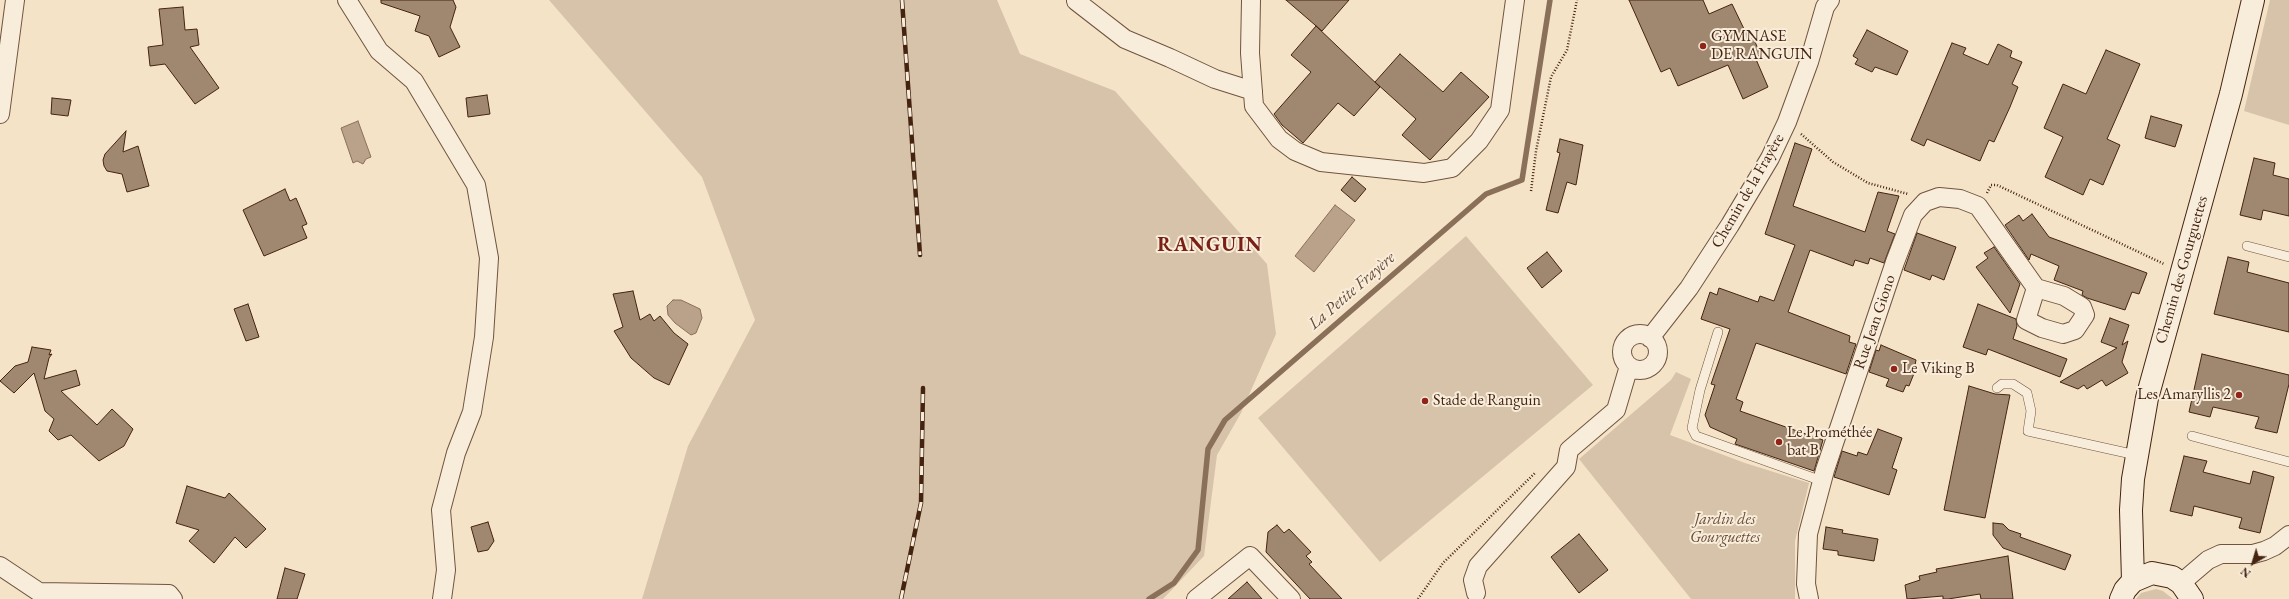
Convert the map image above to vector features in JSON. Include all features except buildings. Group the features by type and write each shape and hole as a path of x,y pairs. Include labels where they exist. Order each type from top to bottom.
{"main road":[{"name":"Chemin des Gourguettes","path":"2133,581 2131,510 2136,456 2158,352 2184,269 2231,94 2253,0"},
{"path":"2133,542 2178,585"},
{"path":"2121,599 2125,590 2133,581 2142,576 2178,585"}],"street":[{"path":"0,114 15,0"},
{"path":"347,0 379,51 414,81 476,185 489,258 484,337 472,412 456,453 440,510 446,570 442,599"},
{"path":"1076,0 1125,39 1170,58 1215,80 1253,91"},
{"path":"1251,0 1250,53 1254,106 1279,139 1295,151 1321,162 1424,172 1452,168 1479,141 1500,110 1515,0"},
{"name":"Chemin de la Frayère","path":"1650,338 1679,303 1730,225 1770,158 1786,122 1809,62 1825,2"},
{"path":"1925,202 1939,197 1960,199 1978,206 2036,288"},
{"name":"Rue Jean Giono","path":"1809,599 1806,584 1808,534 1822,481 1895,262 1913,215 1925,202"},
{"path":"1637,334 1650,338 1654,342 1657,352 1654,363 1639,370 1629,366 1623,356 1622,350 1627,340 1637,334"},
{"path":"1476,593 1473,580 1478,566 1566,468 1569,450 1616,410 1629,366"},
{"path":"2178,585 2208,560 2221,554 2253,554 2264,551 2275,546 2289,535"},
{"path":"1196,599 1250,556 1291,599"},
{"path":"0,566 39,592 169,594 173,599"}],"lane":[{"path":"2247,246 2289,257"},
{"path":"1718,332 1700,390 1692,428 1696,436 1822,481"},
{"path":"1997,388 2002,384 2013,384 2027,393 2031,411 2028,431 2136,456"},
{"path":"2192,436 2289,462"}],"path":[{"path":"1531,191 1536,151 1551,77 1566,50 1577,0"},
{"path":"1786,122 1833,162 1868,183 1884,189 1918,196 1925,202"},
{"path":"1991,185 1997,185 2160,263 2184,269"},
{"path":"1418,599 1443,563 1528,478 1540,470"}],"green space":[{"path":"549,0 997,0 1020,54 1115,91 1267,264 1276,334 1241,413 1217,455 1204,556 1163,599 642,599 688,446 755,320 702,177"},
{"path":"2270,0 2289,0 2289,125 2244,111"},
{"name":"Stade de Ranguin","path":"1466,236 1593,385 1380,562 1258,418"},
{"name":"Jardin des Gourguettes","path":"1676,372 1691,379 1670,435 1745,463 1809,483 1795,541 1795,599 1691,599 1579,459 1671,380"},
{"path":"2156,589 2163,591 2173,599 2136,599 2141,593"}],"shaded area":[{"path":"358,121 371,157 366,159 363,164 357,161 353,163 341,128"},
{"path":"1335,205 1355,220 1314,272 1295,256"},
{"path":"673,300 681,300 700,309 702,318 696,333 691,335 675,323 668,315 667,306"}],"waterway":[{"name":"La Petite Frayère","path":"1149,599 1174,583 1198,550 1208,449 1225,420 1486,194 1522,180 1550,0"}],"railway":[{"path":"902,0 920,255"},
{"path":"901,599 921,503 923,388"}],"place":[{"name":"GYMNASE DE RANGUIN","path":"1703,46"},
{"name":"Le Viking B","path":"1894,369"},
{"name":"Les Amaryllis 2","path":"2239,395"},
{"name":"Stade de Ranguin","path":"1425,401"},
{"name":"Le Prométhée bat B","path":"1779,442"}],"district":[{"name":"RANGUIN","path":"1210,246"}]}
